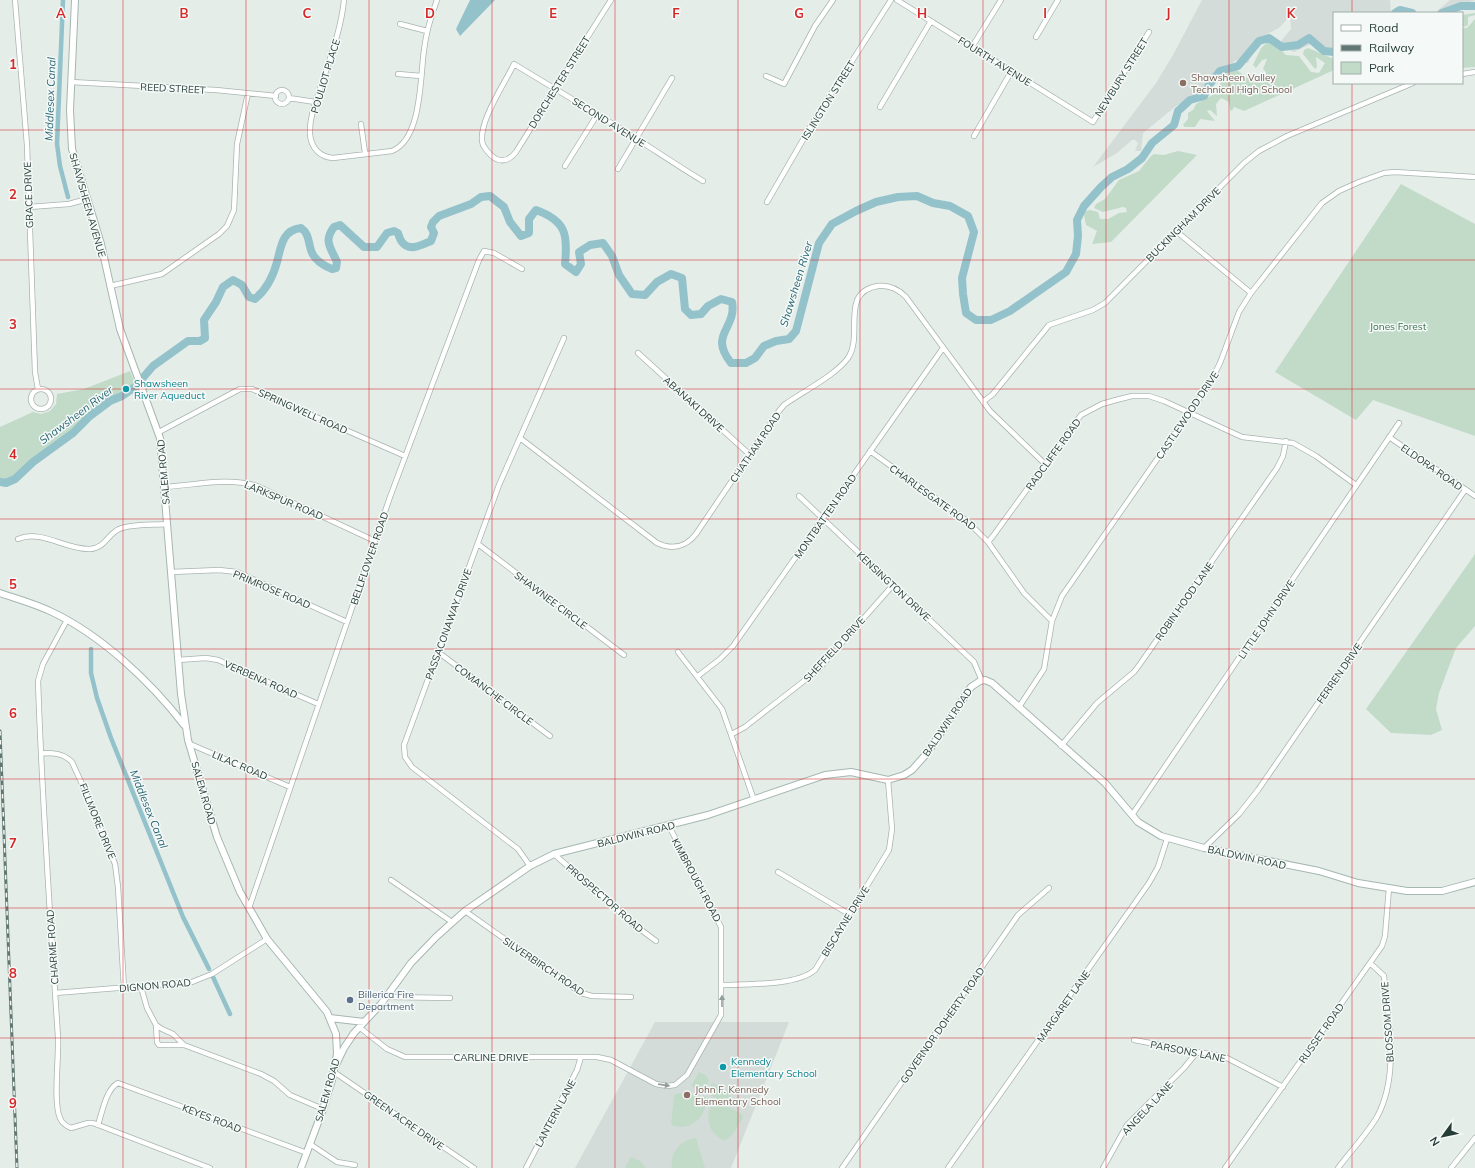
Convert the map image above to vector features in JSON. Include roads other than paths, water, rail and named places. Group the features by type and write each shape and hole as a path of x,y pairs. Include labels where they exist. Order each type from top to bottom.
{"street":[{"name":"GRACE DRIVE","path":"15,0 26,138 35,372 38,389"},
{"name":"SHAWSHEEN AVENUE","path":"75,0 70,110 71,143 75,162 99,238 120,329 140,382"},
{"name":"POULIOT PLACE","path":"344,0 339,29 315,102 310,134 313,145 317,151 326,157 333,158 393,151 406,141 413,124 427,31 437,0"},
{"name":"DORCHESTER STREET","path":"505,161 516,152 611,0"},
{"path":"766,76 784,84 814,26 833,0"},
{"name":"ISLINGTON STREET","path":"767,202 815,119 891,0"},
{"name":"FOURTH AVENUE","path":"897,0 1093,122"},
{"path":"972,47 1001,0"},
{"path":"1036,37 1058,0"},
{"path":"880,107 930,21"},
{"path":"400,24 427,31"},
{"name":"NEWBURY STREET","path":"1093,122 1149,32"},
{"name":"SECOND AVENUE","path":"505,161 499,160 491,154 482,143 482,132 488,114 514,64 636,138 703,181"},
{"path":"974,136 1011,72"},
{"path":"1463,74 1475,72"},
{"path":"398,74 421,76"},
{"path":"618,169 672,78"},
{"name":"REED STREET","path":"71,82 276,96"},
{"name":"BUCKINGHAM DRIVE","path":"983,402 1004,380 1045,329 1055,322 1088,312 1105,303 1244,163 1260,151 1287,136 1411,84"},
{"name":"REED STREET","path":"279,91 284,91 288,94 289,98 286,103 281,104 277,101 276,96 279,91"},
{"path":"110,286 162,274 219,234 227,226 234,210 238,144 248,93"},
{"name":"REED STREET","path":"289,98 315,102"},
{"path":"565,166 597,115"},
{"path":"361,124 365,154"},
{"name":"CASTLEWOOD DRIVE","path":"1019,707 1044,669 1052,621 1064,592 1190,413 1216,372 1233,325 1251,293 1322,203 1339,191 1372,177 1395,172 1475,177"},
{"path":"29,207 69,204 87,199"},
{"path":"1176,231 1251,293"},
{"name":"BELLFLOWER ROAD","path":"249,908 346,622 405,456 479,260 484,251 494,253 522,269"},
{"name":"CHATHAM ROAD","path":"520,438 653,541 662,546 671,547 686,544 693,538 749,454 784,405 838,368 848,357 855,339 853,316 855,305 861,295 870,289 886,286 902,293 983,402 1004,427 1045,464"},
{"name":"PASSACONAWAY DRIVE","path":"530,866 518,849 412,767 405,757 404,745 499,485 564,338"},
{"name":"MONTBATTEN ROAD","path":"698,676 720,659 733,646 943,348"},
{"name":"ABANAKI DRIVE","path":"638,353 749,454"},
{"name":"SALEM ROAD","path":"140,382 159,432 182,710 185,726 217,837 231,872 267,939 330,1018 335,1028 337,1043 334,1070 323,1109 301,1168"},
{"name":"GRACE DRIVE","path":"38,389 45,390 51,396 50,402 44,408 36,407 31,401 32,394 38,389"},
{"name":"SPRINGWELL ROAD","path":"159,432 240,389 252,389 405,456"},
{"name":"RADCLIFFE ROAD","path":"988,542 1081,415 1102,404 1132,396 1150,396 1242,437 1257,440 1286,442 1302,447 1356,485"},
{"name":"LITTLE JOHN DRIVE","path":"1132,815 1399,422"},
{"name":"ELDORA ROAD","path":"1389,437 1475,496"},
{"name":"ROBIN HOOD LANE","path":"1061,746 1097,703 1134,672 1140,664 1277,468 1283,456 1286,442"},
{"name":"CHARLESGATE ROAD","path":"870,451 966,520 988,542 1024,594 1052,621"},
{"name":"LARKSPUR ROAD","path":"164,487 230,481 244,482 257,486 375,541"},
{"name":"FERREN DRIVE","path":"1204,848 1239,814 1258,790 1465,490"},
{"name":"KENSINGTON DRIVE","path":"799,496 974,662 982,681"},
{"path":"18,539 31,536 79,548 95,549 101,547 119,529 167,524"},
{"name":"SHAWNEE CIRCLE","path":"478,544 624,655"},
{"name":"PRIMROSE ROAD","path":"171,572 219,570 237,572 346,622"},
{"name":"SHEFFIELD DRIVE","path":"732,734 745,727 818,670 893,585"},
{"path":"0,593 41,608 67,620 104,645 135,671 165,701 185,726"},
{"name":"CHARME ROAD","path":"67,620 43,664 39,676 42,796 58,1046 57,1101 60,1118 63,1123 71,1128 88,1123 98,1125 210,1168"},
{"name":"COMANCHE CIRCLE","path":"438,652 550,736"},
{"path":"678,652 722,709 754,800"},
{"name":"VERBENA ROAD","path":"178,660 206,658 218,660 318,704"},
{"name":"BALDWIN ROAD","path":"334,1070 347,1043 387,997 412,964 452,922 465,911 530,866 554,854 716,813 815,778 836,773 856,772 888,780 904,775 916,766 933,745 967,691 975,683 982,681 992,683 1061,746 1105,783 1132,815 1147,829 1167,839 1319,871 1358,883 1416,892 1434,892 1475,882"},
{"name":"LILAC ROAD","path":"190,744 290,787"},
{"name":"FILLMORE DRIVE","path":"41,753 59,754 72,762 112,856 118,887 124,988"},
{"name":"BISCAYNE DRIVE","path":"722,985 791,980 809,975 819,963 885,857 891,843 892,829 888,780"},
{"name":"KIMBROUGH ROAD","path":"629,1070 662,1086 673,1086 683,1081 721,1016 723,935 721,925 687,863 669,826"},
{"name":"MARGARET LANE","path":"948,1168 1149,883 1158,867 1167,839"},
{"name":"PROSPECTOR ROAD","path":"554,854 632,923 656,941"},
{"path":"778,872 849,914"},
{"path":"392,880 452,922"},
{"name":"GOVERNOR DOHERTY ROAD","path":"842,1168 1018,915 1049,888"},
{"name":"RUSSET ROAD","path":"1225,1168 1382,946 1385,936 1389,888"},
{"name":"SILVERBIRCH ROAD","path":"465,911 581,993 592,996 631,998"},
{"name":"DIGNON ROAD","path":"55,992 179,984 205,978 267,939"},
{"name":"BLOSSOM DRIVE","path":"1338,1168 1377,1117 1385,1096 1389,1077 1390,1054 1384,976 1370,963"},
{"path":"141,987 147,1008 156,1024 162,1029 173,1034 184,1045"},
{"path":"387,997 450,998"},
{"path":"330,1018 358,1020 362,1025"},
{"path":"156,1024 156,1042 159,1045 184,1045 261,1074 274,1081 290,1095 323,1109"},
{"name":"CARLINE DRIVE","path":"362,1025 393,1052 408,1058 607,1058 629,1070"},
{"name":"PARSONS LANE","path":"1134,1040 1225,1057 1283,1087"},
{"name":"ANGELA LANE","path":"1103,1168 1127,1125 1184,1068 1197,1052"},
{"name":"LANTERN LANE","path":"526,1168 577,1070 581,1057"},
{"name":"GREEN ACRE DRIVE","path":"334,1070 474,1168"},
{"name":"KEYES ROAD","path":"98,1125 107,1098 116,1084 307,1153"},
{"path":"1451,1168 1475,1138"},
{"path":"310,1144 337,1162 354,1165"}],"water":[{"path":"470,0 495,0 460,36 456,29"}],"waterway":[{"name":"Middlesex Canal","path":"63,0 57,144 60,166 68,197"},
{"name":"Shawsheen River","path":"1445,12 1461,6 1475,6"},
{"name":"Shawsheen River","path":"1397,12 1400,10 1408,12"},
{"name":"Shawsheen River","path":"0,482 6,483 15,479 33,462 73,433 90,416 110,401 122,396 135,387 153,366 188,341 200,341 205,338 204,320 216,302 223,287 233,280 242,285 249,297 255,299 263,292 271,278 283,240 295,229 301,228 304,230 314,256 320,263 332,269 336,268 337,262 329,244 329,236 334,227 340,225 364,247 377,247 387,233 394,231 398,233 405,245 408,247 416,247 431,241 434,233 431,227 433,222 439,216 471,204 481,197 490,196 504,207 510,222 521,236 529,233 529,219 536,210 554,219 563,230 565,237 565,264 576,272 581,264 579,252 590,245 603,243 612,256 619,275 632,294 645,295 657,282 671,274 682,278 685,309 691,315 701,314 708,306 721,299 732,302 731,319 725,332 722,345 731,363 746,363 755,358 764,346 776,341 789,339 796,331 819,243 832,224 856,211 876,202 898,197 917,196 933,203 950,206 968,216 974,232 962,278 966,313 976,320 991,320 1010,311 1066,272 1076,254 1078,236 1077,220 1084,206 1112,177 1128,169 1142,158 1152,143 1174,125 1178,111 1190,100 1204,96 1209,85 1220,71 1238,66 1259,41 1269,38 1282,47 1298,45 1309,38 1324,51 1333,52"},
{"name":"Middlesex Canal","path":"91,649 91,673 97,698 111,738 183,917 209,969"},
{"name":"Middlesex Canal","path":"213,977 230,1014"}],"railway":[{"path":"0,731 17,1168"}],"place":[{"name":"Shawsheen Valley Technical High School","path":"1183,83"},
{"name":"Shawsheen River Aqueduct","path":"126,389"},
{"name":"Billerica Fire Department","path":"350,1000"},
{"name":"Kennedy Elementary School","path":"723,1067"},
{"name":"John F. Kennedy Elementary School","path":"687,1095"}],"park label":[{"name":"Jones Forest","path":"1398,326"}]}
